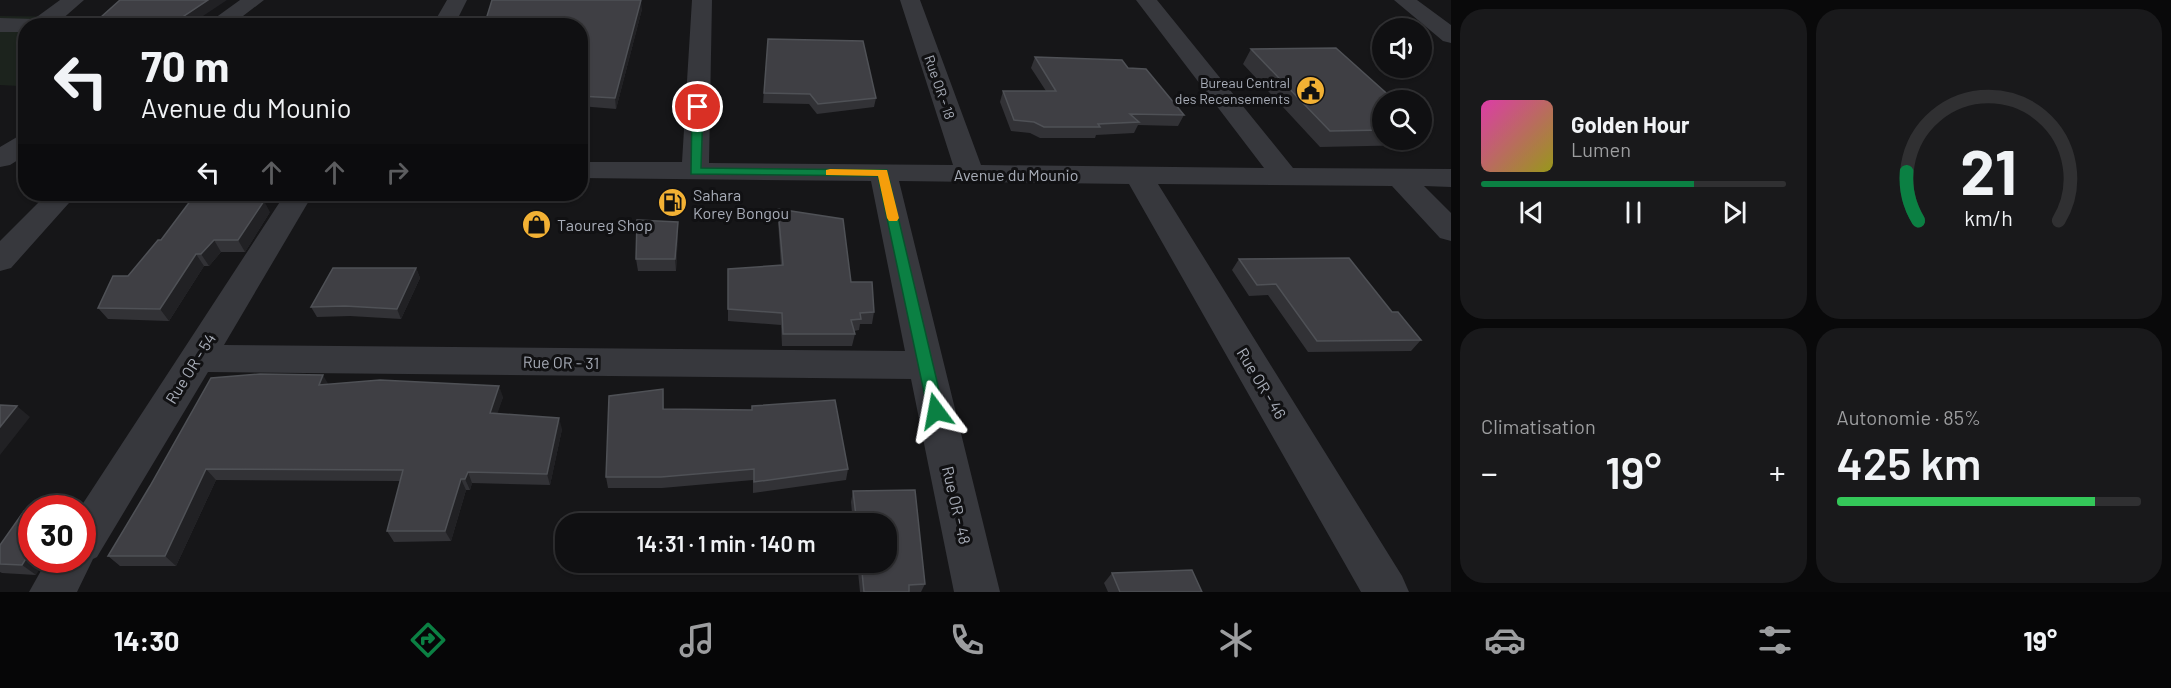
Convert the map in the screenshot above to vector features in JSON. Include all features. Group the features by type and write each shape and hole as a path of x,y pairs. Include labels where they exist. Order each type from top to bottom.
{"street":[{"path":"50,18 74,0"},
{"path":"227,18 254,0"},
{"path":"447,18 457,0"},
{"path":"695,171 702,0"},
{"name":"Rue OR - 18","path":"910,0 970,173"},
{"path":"1146,0 1285,176"},
{"path":"1404,0 1451,36"},
{"path":"0,25 18,25"},
{"path":"0,159 18,148"},
{"name":"Avenue du Mounio","path":"588,170 1451,178"},
{"path":"0,172 18,172"},
{"name":"Rue OR - 48","path":"883,173 977,592"},
{"name":"Rue OR - 46","path":"1138,174 1386,592"},
{"path":"1400,178 1451,231"},
{"path":"0,260 56,201"},
{"name":"Rue OR - 54","path":"96,520 295,201"},
{"name":"Rue OR - 31","path":"196,358 926,365"},
{"path":"52,592 64,573"}],"shaded area":[{"path":"0,16 76,18 18,18 18,86 0,85"}],"building":[{"path":"120,0 208,0 181,18 100,18"},
{"path":"492,0 641,0 615,98 588,96 588,18 486,18"},
{"path":"768,39 863,41 876,98 818,104 810,94 764,93"},
{"path":"1336,48 1383,90 1372,90 1372,130 1330,131 1251,49"},
{"path":"1035,57 1122,60 1128,68 1146,69 1184,115 1130,114 1139,122 1098,124 1100,127 1044,127 1034,122 1014,120 1003,91 1056,91"},
{"path":"190,201 264,201 238,240 214,240 201,254 196,254 160,309 98,308 113,276 128,276 158,240 161,240"},
{"path":"778,209 843,219 851,282 872,282 874,312 860,313 861,319 851,320 855,334 783,334 782,313 728,309 728,269 783,265"},
{"path":"637,220 678,222 675,259 636,259"},
{"path":"1349,258 1392,312 1398,312 1421,340 1317,341 1276,284 1257,285 1239,259"},
{"path":"333,268 416,268 397,309 311,307"},
{"path":"260,374 323,375 319,385 380,380 499,386 490,413 559,418 547,474 468,472 465,479 461,479 445,531 387,531 403,470 206,469 165,556 108,556 211,378"},
{"path":"663,389 663,409 752,410 752,406 835,400 848,469 754,482 754,469 661,477 606,477 609,396"},
{"path":"0,405 17,406 0,427"},
{"path":"915,490 925,584 909,585 909,592 864,592 862,573 897,573 897,513 856,513 853,491"},
{"path":"18,520 18,565 0,564 0,545"},
{"path":"1192,570 1202,592 1120,592 1112,573"}],"slow traffic":[{"path":"830,172 883,173 893,218"}],"place":[{"name":"Bureau Central des Recensements","path":"1311,90"},
{"name":"Sahara Korey Bongou","path":"672,203"},
{"name":"Taoureg Shop","path":"536,224"}],"route":[{"path":"698,107 695,171 883,173 936,411"}]}
